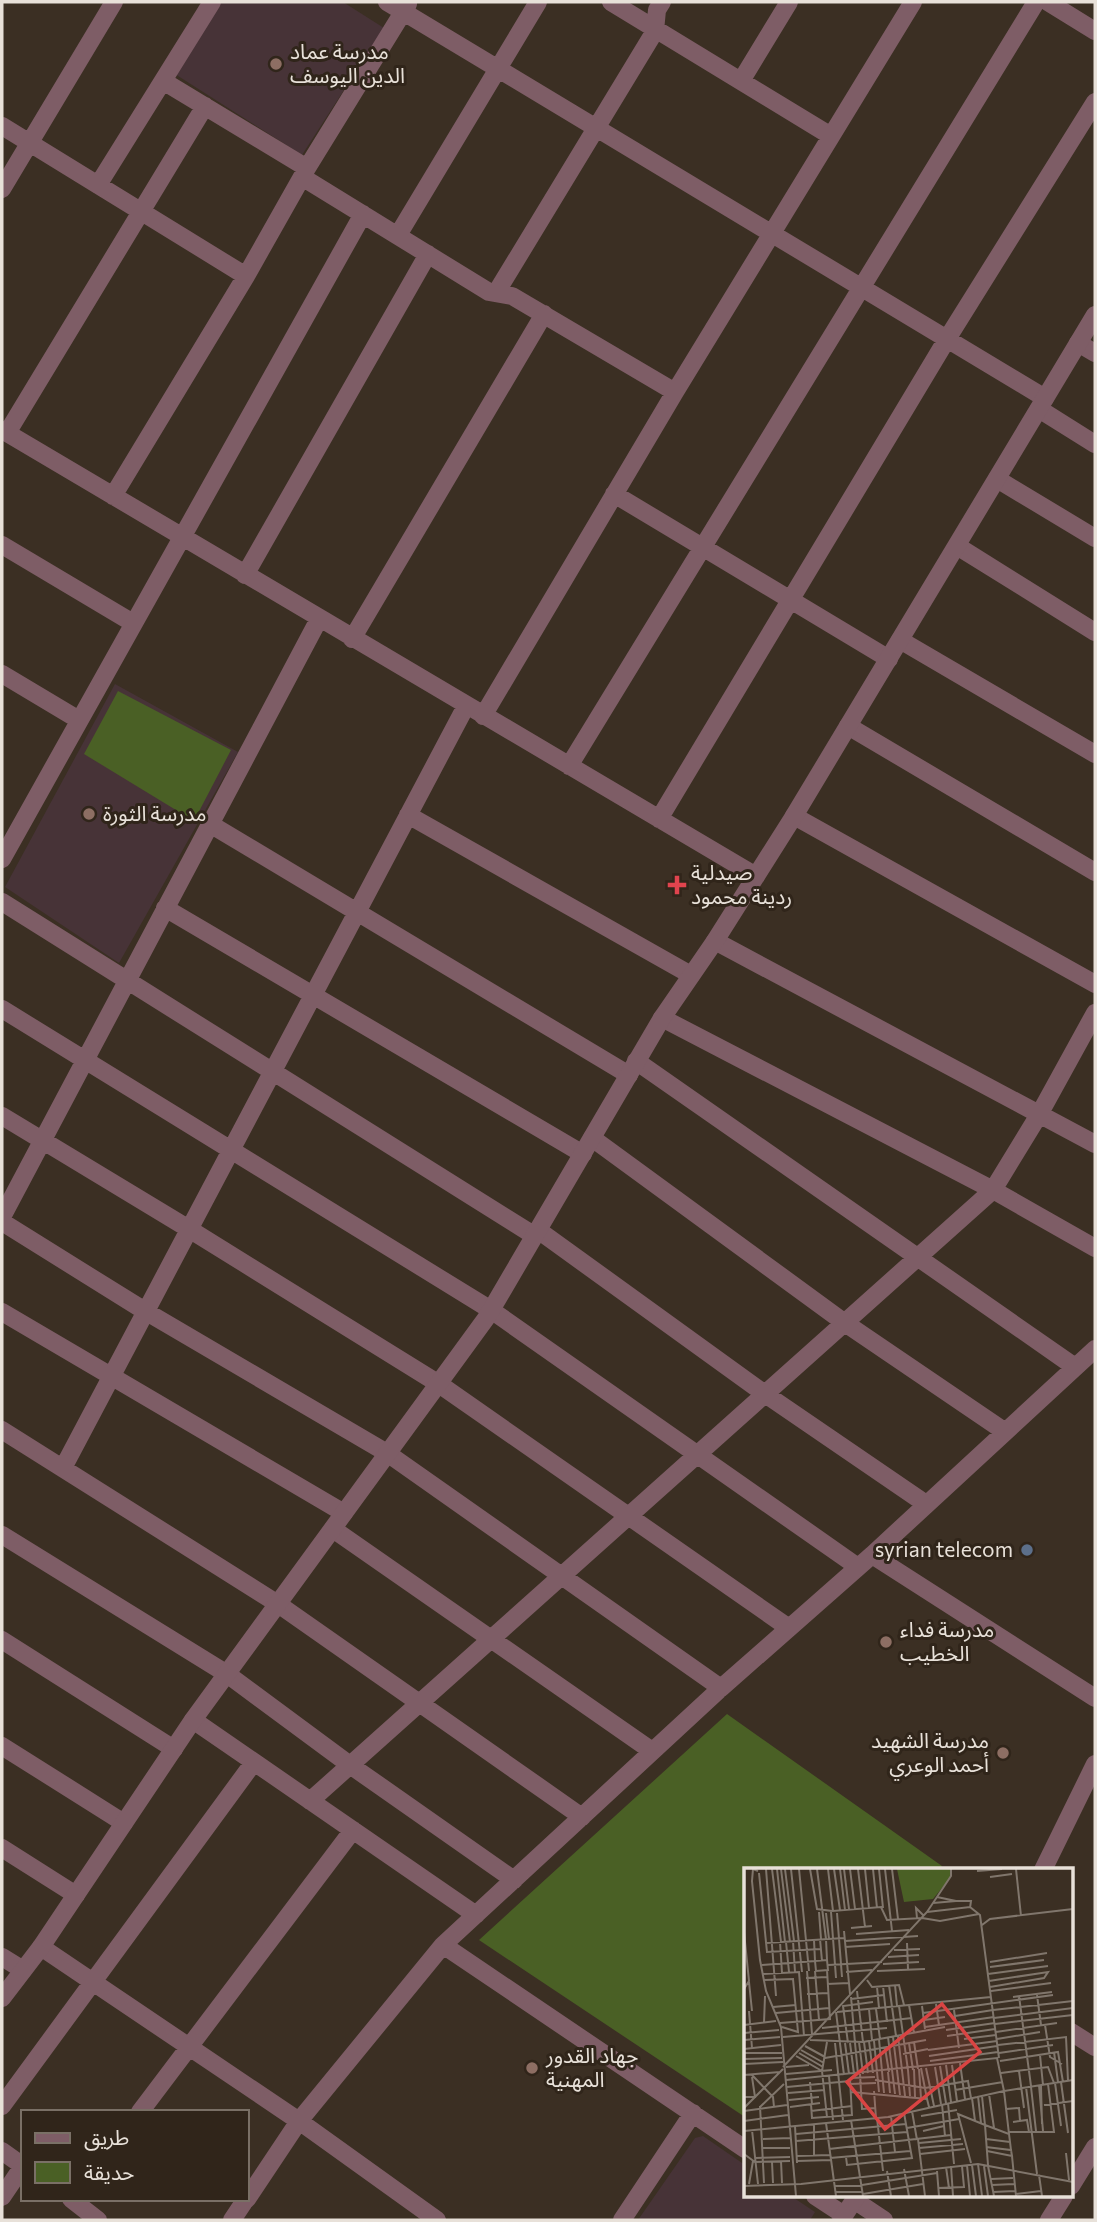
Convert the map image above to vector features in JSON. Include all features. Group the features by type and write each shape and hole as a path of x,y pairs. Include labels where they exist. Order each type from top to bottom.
{"street":[{"path":"2,189 114,2"},
{"path":"98,185 212,2"},
{"path":"387,2 407,7 498,69 947,339 1095,444"},
{"path":"398,235 538,2"},
{"path":"611,2 831,136"},
{"path":"496,293 655,28 657,10 662,2"},
{"path":"741,81 789,2"},
{"path":"483,716 675,392 913,2"},
{"path":"569,766 1036,2"},
{"path":"1048,2 1095,31"},
{"path":"113,496 246,276 304,172 407,7"},
{"path":"163,81 205,106 363,214 489,292 512,296 675,392"},
{"path":"659,819 947,339 1095,102"},
{"path":"205,106 5,432 756,876"},
{"path":"2,126 246,276"},
{"path":"2,859 363,214"},
{"path":"244,575 428,254"},
{"path":"352,639 544,314"},
{"path":"2,1998 41,1947 194,1720 491,1310 662,1018 715,941 794,816 1095,315"},
{"path":"1078,344 1095,353"},
{"path":"997,479 1095,538"},
{"path":"614,494 889,659"},
{"path":"2,545 133,623"},
{"path":"957,546 1095,632"},
{"path":"318,619 2,1219 145,1311 387,1454 721,1688"},
{"path":"900,640 1095,754"},
{"path":"2,674 79,720"},
{"path":"63,1468 466,706"},
{"path":"848,726 1095,872"},
{"path":"408,815 691,975"},
{"path":"794,816 1095,984"},
{"path":"210,824 633,1068 919,1256 1075,1367"},
{"path":"2,902 536,1233 926,1504"},
{"path":"165,908 313,994 587,1146 1004,1431"},
{"path":"715,941 1095,1144"},
{"path":"2,1009 491,1310 698,1454 865,1561 1095,1698"},
{"path":"310,1801 993,1190 1040,1113 1095,1013"},
{"path":"662,1018 993,1190 1095,1248"},
{"path":"2,1116 189,1228 439,1384 789,1628"},
{"path":"2,1312 344,1513"},
{"path":"248,2196 299,2120 443,1945 652,1751 865,1561 1095,1349"},
{"path":"2,1430 278,1604 582,1816"},
{"path":"333,1529 652,1751"},
{"path":"2,1535 227,1674 350,1765 514,1880"},
{"path":"2,1640 174,1749"},
{"path":"194,1720 476,1915"},
{"path":"2,1746 124,1823"},
{"path":"2,2106 254,1762"},
{"path":"1044,1868 1095,1766"},
{"path":"141,2110 353,1830"},
{"path":"2,1848 76,1895"},
{"path":"443,1945 744,2148"},
{"path":"41,1947 299,2120 428,2218"},
{"path":"2,1957 23,1970"},
{"path":"1072,2033 1095,2047"},
{"path":"622,2220 693,2113"},
{"path":"1072,2184 1095,2147"},
{"path":"2,2151 21,2165"},
{"path":"2,2197 21,2169"},
{"path":"821,2198 884,2220"},
{"path":"1049,2220 1063,2198"},
{"path":"74,2201 99,2220"},
{"path":"232,2220 245,2201"}],"shaded area":[{"path":"221,2 343,2 384,28 302,155 175,74"},
{"path":"115,684 238,752 119,963 5,887"},
{"path":"703,2136 744,2164 744,2198 794,2198 815,2212 810,2220 638,2220 695,2138"}],"green space":[{"path":"118,691 231,750 194,821 84,754"},
{"path":"727,1714 942,1866 744,1868 744,2116 479,1940"}],"place":[{"name":"مدرسة عماد الدين اليوسف","path":"276,64"},
{"name":"مدرسة الثورة","path":"89,814"},
{"name":"صيدلية ردينة محمود","path":"677,885"},
{"name":"syrian telecom","path":"1027,1550"},
{"name":"مدرسة فداء الخطيب","path":"886,1642"},
{"name":"مدرسة الشهيد أحمد الوعري","path":"1003,1753"},
{"name":"جهاد القدور المهنية","path":"532,2068"}]}
